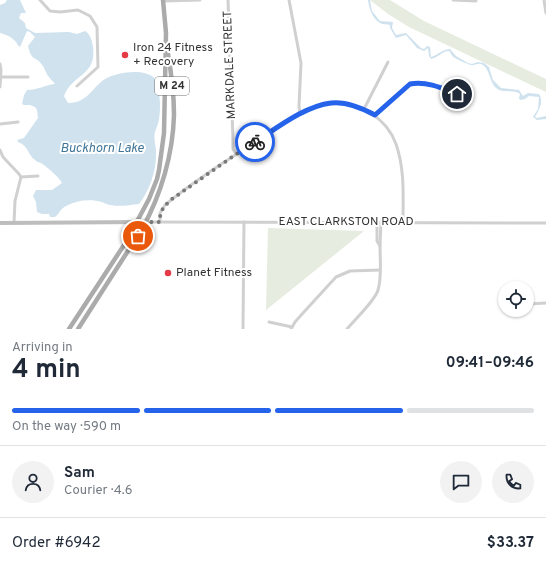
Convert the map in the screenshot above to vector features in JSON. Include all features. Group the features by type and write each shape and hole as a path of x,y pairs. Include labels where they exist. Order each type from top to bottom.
{"main road":[{"name":"M 24","path":"78,329 146,222 162,183 173,133 174,114 163,1"},
{"name":"M 24","path":"69,329 119,253 149,199 157,179 164,133 166,40"},
{"path":"164,109 171,116 174,114"},
{"path":"164,133 168,130 173,133"},
{"path":"0,223 146,222"},
{"path":"104,288 102,287 102,283 118,258 119,253"},
{"path":"86,303 91,308"}],"street":[{"path":"40,0 50,11 60,12 78,10 84,12 90,16 97,27 98,67 78,86"},
{"path":"163,1 200,0"},
{"name":"MARKDALE STREET","path":"228,0 233,148 236,154"},
{"path":"289,0 301,63 300,114"},
{"path":"453,0 476,2"},
{"path":"544,0 546,13"},
{"path":"364,110 388,62"},
{"path":"0,64 0,87"},
{"path":"1,77 28,76"},
{"path":"375,115 410,84 417,83 433,85 457,94"},
{"path":"160,222 160,213 165,205 236,154 300,114 331,103 345,104 375,115 394,139 402,165 403,222"},
{"path":"0,124 18,122"},
{"path":"0,150 1,156 21,177"},
{"path":"21,177 38,176"},
{"path":"14,222 15,202 21,177"},
{"name":"EAST CLARKSTON ROAD","path":"146,222 546,223"},
{"path":"243,329 244,222"},
{"path":"347,329 376,295 380,280 380,246 377,241 379,222"},
{"path":"269,322 292,328 303,313 336,277 350,271 380,270"},
{"path":"534,304 546,303"}],"shaded area":[{"path":"370,0 390,0 424,21 546,79 546,92 409,27 388,14"},
{"path":"268,228 364,231 266,310"}],"water":[{"name":"Buckhorn Lake","path":"7,0 20,0 26,13 21,13 19,18 25,23 26,28 35,33 69,32 77,34 85,31 90,36 93,47 91,64 68,89 64,96 68,103 81,100 90,94 102,81 119,74 134,72 148,74 157,82 160,106 159,119 154,136 156,162 149,187 139,204 118,206 88,200 75,202 64,207 55,217 50,217 49,214 37,212 36,202 33,196 36,190 52,190 62,183 59,178 49,169 33,158 24,145 18,142 17,140 24,138 38,118 35,107 22,104 27,90 55,84 48,76 41,63 31,55 28,46 35,37 30,32 27,31 20,47 13,39 0,33 0,5 5,3"},
{"path":"368,0 370,0 372,11 380,21 393,22 392,28 396,35 406,33 421,48 424,49 427,46 430,47 431,57 450,49 456,56 468,63 484,63 489,67 493,80 501,88 519,90 523,96 528,93 539,94 541,103 535,117 546,116 546,119 537,120 533,117 538,109 539,97 529,96 520,100 520,94 518,93 499,90 492,83 487,69 482,64 471,65 468,64 452,56 449,51 431,59 428,48 424,51 417,48 406,35 396,38 390,28 390,25 381,24 373,16"}],"way so far":[{"path":"138,236 146,222 160,222 160,213 165,205 172,199 255,142"}],"place":[{"name":"Iron 24 Fitness + Recovery","path":"125,55"},
{"name":"Planet Fitness","path":"168,273"}],"route":[{"path":"255,142 299,114 331,103 338,103 364,109 375,115 410,84 417,83 433,85 457,94"}]}
